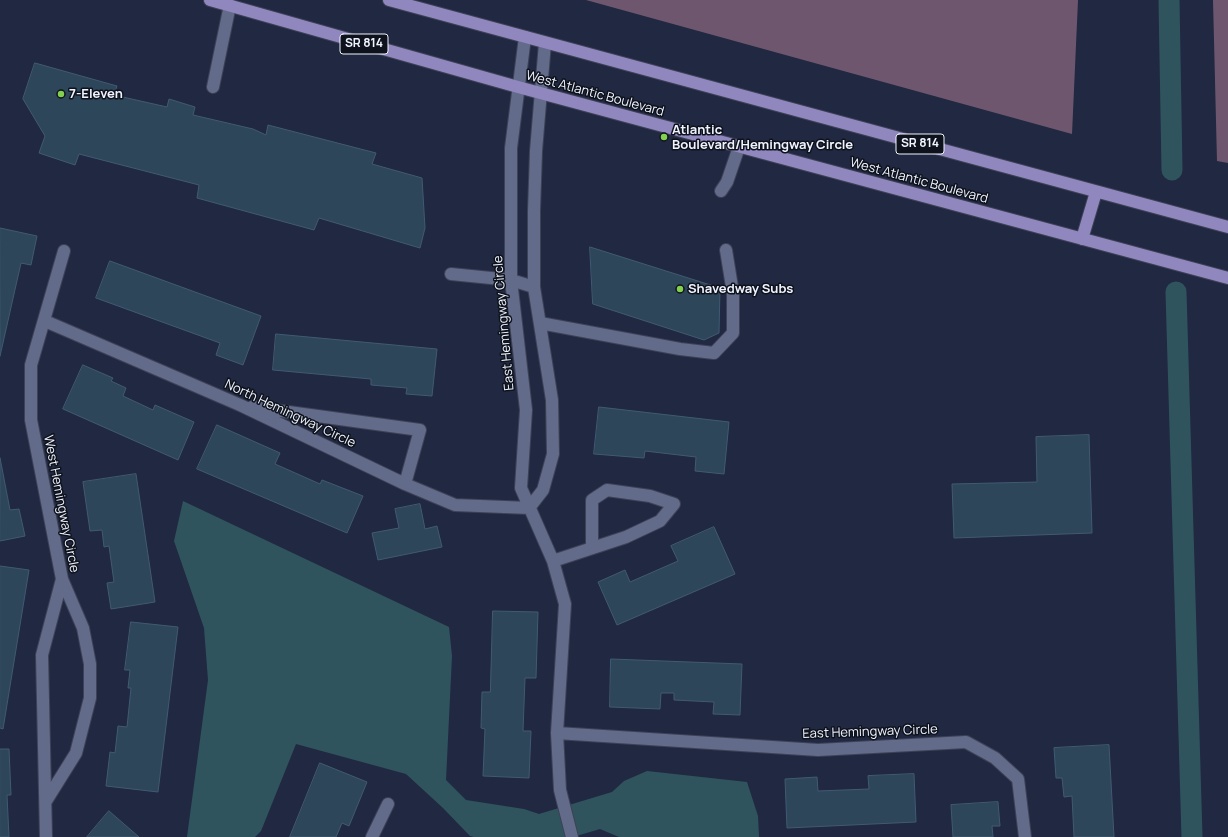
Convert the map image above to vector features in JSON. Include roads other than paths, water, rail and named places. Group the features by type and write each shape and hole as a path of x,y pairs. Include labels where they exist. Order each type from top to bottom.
{"main road":[{"name":"West Atlantic Boulevard","path":"210,0 518,88 1228,278"},
{"name":"SR 814","path":"389,0 1228,227"},
{"path":"1082,239 1096,192"}],"street":[{"path":"213,87 230,5"},
{"name":"East Hemingway Circle","path":"524,37 511,148 512,280 526,410 522,488 529,508 553,561 565,604 557,733 560,790 572,837"},
{"path":"529,508 543,490 553,454 552,400 534,287 534,211 545,43"},
{"path":"721,191 727,182 739,147"},
{"path":"540,323 680,349 714,353 733,333 733,293 726,250"},
{"name":"West Hemingway Circle","path":"46,837 42,655 62,579 31,420 31,364 45,321 64,251"},
{"path":"451,274 512,280 534,287"},
{"name":"North Hemingway Circle","path":"45,321 240,405 405,484 455,505 529,508"},
{"path":"240,405 420,430 405,484"},
{"path":"553,561 626,537 660,521 674,504 650,496 607,490 592,500 592,548"},
{"path":"45,801 76,753 90,698 90,664 83,628 62,579"},
{"name":"East Hemingway Circle","path":"557,733 818,750 966,742 995,758 1018,779 1025,837"},
{"path":"372,837 388,804"}],"waterway":[{"path":"1169,0 1172,170"},
{"path":"1176,292 1192,837"}],"place":[{"name":"7-Eleven","path":"61,94"},
{"name":"Atlantic Boulevard/Hemingway Circle","path":"664,137"},
{"name":"Shavedway Subs","path":"680,289"}]}
